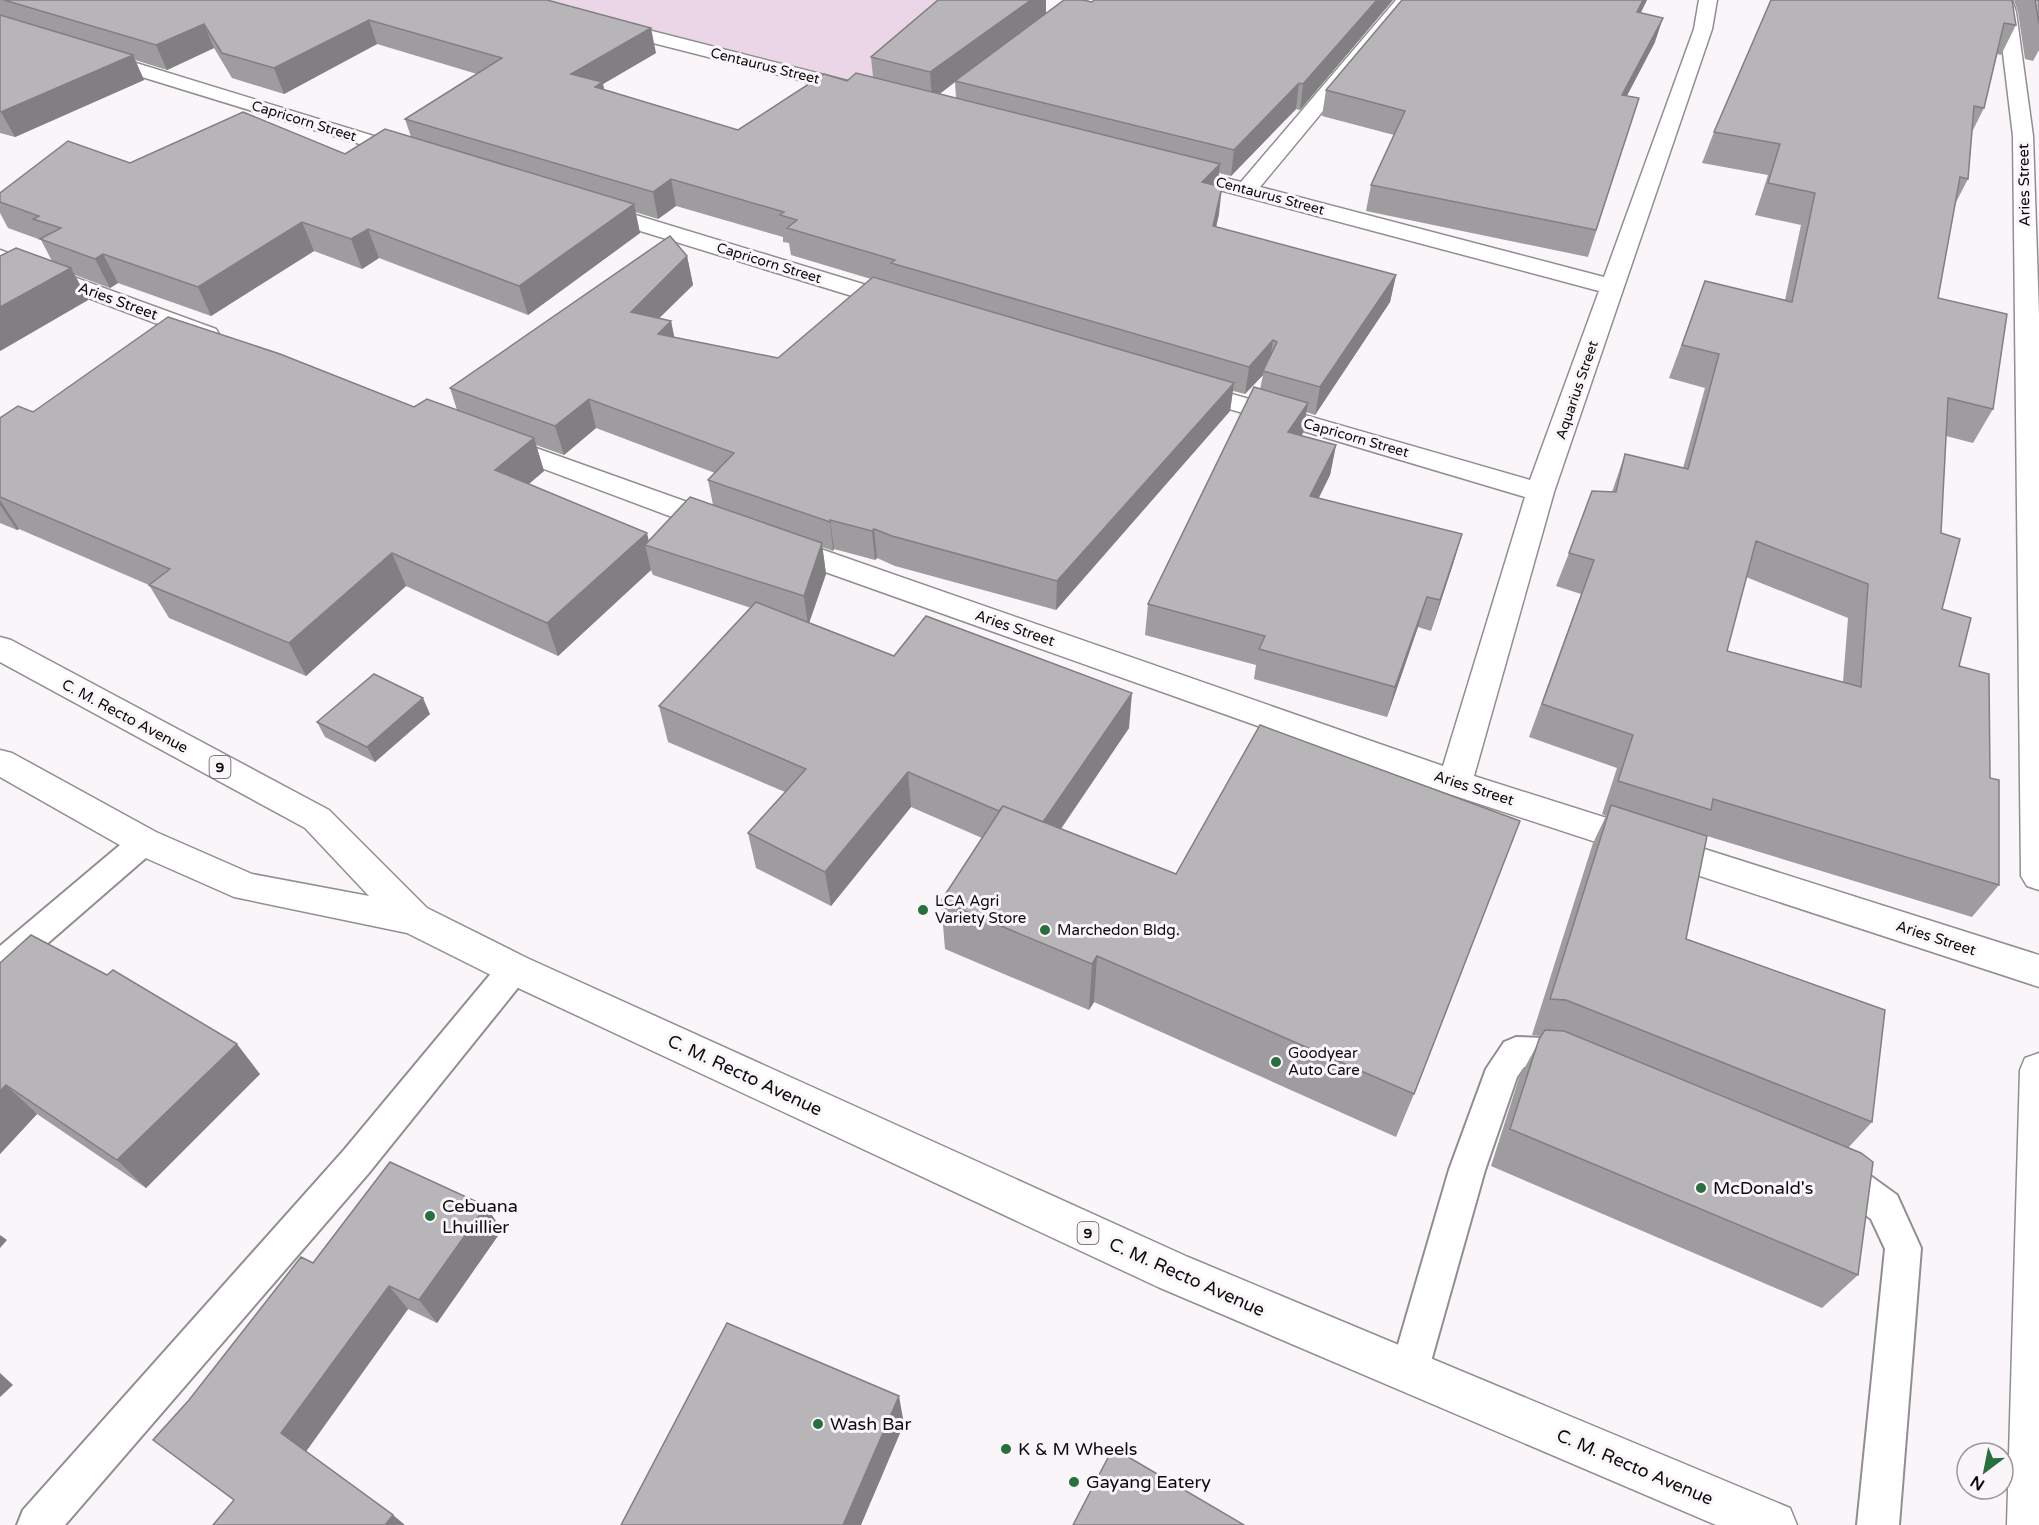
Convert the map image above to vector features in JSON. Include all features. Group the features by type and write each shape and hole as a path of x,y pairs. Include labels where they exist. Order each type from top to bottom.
{"main road":[{"path":"1247,189 1406,0"},
{"name":"Aquarius Street","path":"1455,783 1540,492 1702,29 1708,0"},
{"name":"Aries Street","path":"2003,0 2031,137 2039,876"},
{"name":"Centaurus Street","path":"589,21 879,95"},
{"name":"Capricorn Street","path":"78,51 429,159"},
{"name":"Centaurus Street","path":"1155,166 1613,287"},
{"name":"Capricorn Street","path":"576,204 917,308"},
{"name":"Aries Street","path":"0,257 232,344"},
{"name":"Capricorn Street","path":"1166,382 1540,492"},
{"name":"Aries Street","path":"476,434 749,534 1455,783 2039,971"},
{"name":"C. M. Recto Avenue","path":"0,648 316,819 414,919"},
{"name":"C. M. Recto Avenue","path":"0,762 144,842 247,887 414,919 514,969 1173,1272 1773,1525"},
{"path":"2031,1525 2039,1070"}],"lane":[{"path":"0,965 144,842"},
{"path":"38,1525 356,1162 514,969"},
{"path":"1409,1372 1467,1170 1503,1069 1516,1052 1546,1053 1601,1076"},
{"path":"1809,1161 1841,1175 1884,1207 1903,1248 1878,1525"}],"shaded area":[{"path":"529,0 1045,0 921,97"}],"building":[{"path":"4,0 547,0 651,28 571,74 602,82 595,87 738,130 824,74 847,81 856,73 1220,164 1202,182 1222,187 1213,226 1396,275 1320,387 1263,371 1277,342 1273,340 1249,367 891,263 895,260 787,228 797,220 780,215 784,212 671,179 653,192 405,119 502,58 369,20 274,68 222,53 204,24 156,45"},
{"path":"938,0 1031,0 930,72 871,57"},
{"path":"1064,0 1092,2 1094,0 1377,0 1303,84 1299,83 1234,150 955,81"},
{"path":"1402,0 1643,0 1637,12 1663,18 1622,95 1639,98 1596,230 1371,185 1405,111 1326,90"},
{"path":"1771,0 2012,0 2016,25 2004,23 1984,108 1974,106 1968,179 1960,177 1938,298 2007,314 1993,409 1948,398 1941,533 1960,539 1942,609 1971,618 1959,666 1989,674 1990,778 1999,780 1999,885 1713,799 1711,810 1618,781 1633,735 1542,704 1594,560 1569,553 1592,491 1616,492 1625,454 1688,469 1719,354 1682,345 1705,281 1792,302 1815,193 1768,183 1780,144 1714,132","holes":["1756,541 1868,584 1861,687 1727,651"]},
{"path":"2035,0 2039,0 2039,24"},
{"path":"0,15 133,55 1,112"},
{"path":"243,112 345,154 385,129 634,204 519,286 368,229 351,239 302,222 198,287 103,254 95,259 40,239 61,228 33,219 39,216 0,202 0,193 68,141 130,163"},
{"path":"670,236 687,256 631,312 671,321 658,334 778,358 873,277 1234,383 1057,581 892,536 874,529 872,531 830,520 830,522 708,480 734,453 589,399 555,426 450,388"},
{"path":"16,248 71,268 0,307 0,256"},
{"path":"168,317 280,354 414,407 427,399 534,438 495,470 647,533 547,623 392,553 289,643 149,585 170,569 0,497 0,418 18,406 33,412"},
{"path":"1254,387 1308,403 1288,432 1336,445 1310,496 1462,534 1440,600 1427,597 1395,687 1259,649 1265,636 1148,604"},
{"path":"690,497 822,543 804,596 645,545"},
{"path":"756,602 894,656 926,616 1132,693 1043,822 1003,806 999,811 908,772 825,872 748,833 806,769 659,706"},
{"path":"374,674 423,698 367,747 317,722"},
{"path":"1260,725 1520,821 1414,1094 1097,956 1092,964 941,901 1003,806 1176,874"},
{"path":"1611,805 1707,836 1686,939 1885,1010 1872,1122 1566,1000 1550,999"},
{"path":"31,935 107,975 113,970 237,1044 117,1160 6,1085 0,1091 0,963"},
{"path":"1545,1030 1564,1031 1861,1153 1873,1162 1858,1275 1510,1129 1539,1039"},
{"path":"390,1162 486,1206 419,1300 389,1286 281,1433 393,1515 385,1525 213,1525 234,1500 153,1440 189,1400 301,1257 313,1263"},
{"path":"727,1323 899,1396 843,1525 621,1525"},
{"path":"1113,1448 1244,1525 1073,1525"}],"place":[{"name":"LCA Agri Variety Store","path":"923,910"},
{"name":"Marchedon Bldg.","path":"1045,930"},
{"name":"Goodyear Auto Care","path":"1276,1062"},
{"name":"McDonald's","path":"1701,1188"},
{"name":"Cebuana Lhuillier","path":"430,1216"},
{"name":"Wash Bar","path":"818,1424"},
{"name":"K & M Wheels","path":"1006,1449"},
{"name":"Gayang Eatery","path":"1074,1482"}]}
